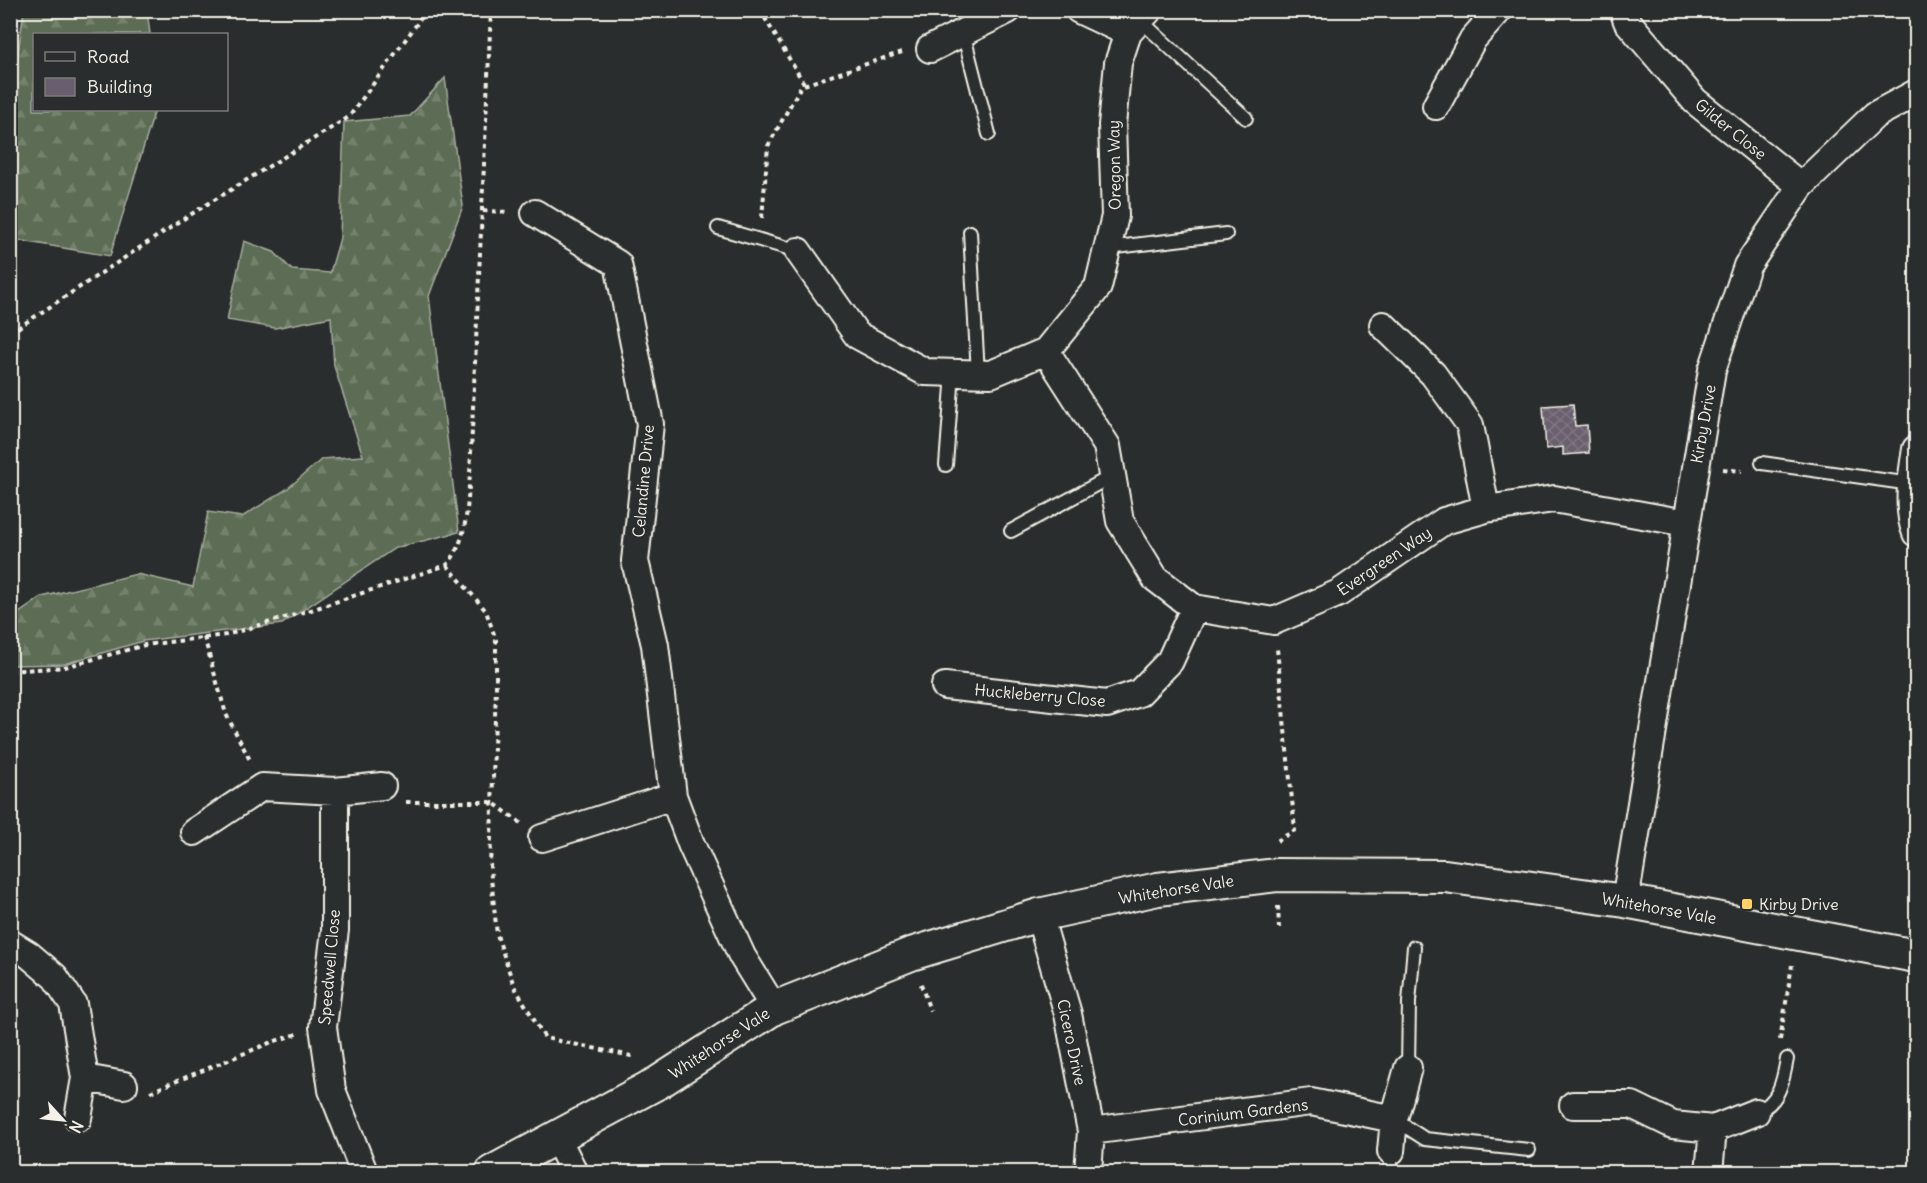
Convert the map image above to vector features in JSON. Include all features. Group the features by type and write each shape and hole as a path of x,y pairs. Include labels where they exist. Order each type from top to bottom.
{"street":[{"path":"930,49 1008,10"},
{"path":"1079,10 1139,21"},
{"path":"1436,106 1473,39 1499,10"},
{"name":"Gilder Close","path":"1623,10 1627,21 1695,101 1801,186"},
{"name":"Oregon Way","path":"1046,351 1098,287 1115,216 1112,125 1118,63 1139,21"},
{"name":"Kirby Drive","path":"1625,901 1712,370 1747,266 1801,186 1875,115 1917,93"},
{"name":"Celandine Drive","path":"535,213 618,264 650,424 636,561 655,645 673,796 742,956 774,1008"},
{"path":"798,250 857,335 925,372 991,374 1046,351 1107,446 1120,521 1155,578 1194,608 1274,621"},
{"path":"1383,325 1433,374 1470,425 1486,508"},
{"path":"1917,449 1911,484 1913,526 1917,533"},
{"name":"Evergreen Way","path":"1274,621 1340,593 1444,521 1486,508 1554,499 1686,523"},
{"name":"Huckleberry Close","path":"945,686 1107,704 1138,693 1170,661 1194,608"},
{"path":"194,832 262,787 335,791 382,786"},
{"name":"Speedwell Close","path":"335,791 334,930 323,1027 332,1090 364,1173"},
{"path":"542,838 673,796"},
{"name":"Whitehorse Vale","path":"492,1173 659,1082 774,1008 911,954 1038,915 1158,890 1277,875 1445,876 1625,901 1917,956"},
{"name":"Cicero Drive","path":"1038,915 1068,1014 1091,1131 1088,1173"},
{"path":"10,943 55,976 73,1004 85,1077 78,1118"},
{"path":"1391,1162 1394,1119 1408,1068"},
{"path":"85,1077 124,1085"},
{"name":"Corinium Gardens","path":"1091,1131 1311,1102 1394,1119"},
{"path":"1573,1105 1632,1105 1673,1125 1713,1129 1756,1112"},
{"path":"1710,1173 1713,1129"},
{"path":"556,1137 574,1173"}],"lane":[{"path":"1139,21 1246,118"},
{"path":"963,32 989,134"},
{"path":"718,228 798,250"},
{"path":"946,465 965,374 970,232"},
{"path":"1108,248 1226,234"},
{"path":"1762,463 1911,484"},
{"path":"1011,531 1112,476"},
{"path":"1408,1068 1409,1002 1414,947"},
{"path":"1756,1112 1768,1107 1778,1092 1787,1059"},
{"path":"1394,1119 1425,1139 1529,1150"}],"path":[{"path":"10,333 185,218 349,117 427,10"},
{"path":"10,671 65,667 145,645 225,635 308,611 447,565 452,560 465,525 470,474 492,10"},
{"path":"760,10 805,85"},
{"path":"761,240 768,146 801,86 896,53 930,49"},
{"path":"1695,467 1758,472 1762,463"},
{"path":"1274,621 1296,830 1276,841"},
{"path":"204,637 226,714 262,787"},
{"path":"382,786 390,802 492,801"},
{"path":"1277,899 1279,928"},
{"path":"1787,1059 1778,1048 1792,965"},
{"path":"917,974 930,1011"},
{"path":"124,1085 149,1092 272,1042 323,1027"}],"green space":[{"path":"24,10 147,11 150,33 33,33 33,111 155,111 110,256 11,239 10,109"},
{"path":"445,78 463,206 429,296 459,532 395,548 282,624 143,641 64,664 11,665 11,607 19,613 42,597 137,574 193,587 208,512 242,517 287,489 322,459 363,456 334,366 331,317 275,328 227,320 244,241 274,252 292,270 330,273 340,238 344,122 410,116"}],"building":[{"path":"1573,404 1575,426 1587,425 1589,453 1563,455 1563,447 1546,449 1543,406"}],"place":[{"name":"Kirby Drive","path":"1747,904"}]}
